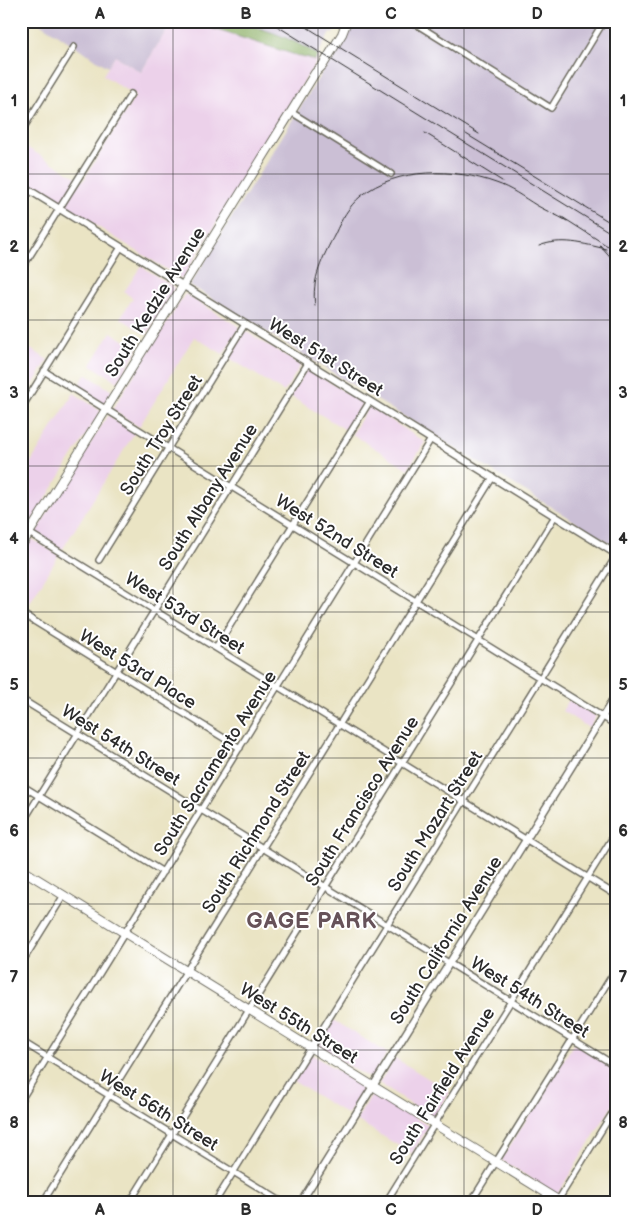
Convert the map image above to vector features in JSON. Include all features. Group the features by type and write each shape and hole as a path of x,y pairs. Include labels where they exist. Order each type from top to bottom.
{"main road":[{"name":"South Kedzie Avenue","path":"21,546 315,73 323,65 346,24"},
{"name":"West 55th Street","path":"21,869 558,1201"}],"street":[{"path":"411,21 550,108 604,21"},
{"path":"21,132 74,47"},
{"path":"21,270 131,94"},
{"path":"291,112 391,174"},
{"name":"West 51st Street","path":"21,185 616,555"},
{"path":"21,409 121,247"},
{"name":"South Troy Street","path":"99,560 245,324"},
{"name":"South Albany Avenue","path":"21,825 308,363"},
{"name":"West 52nd Street","path":"44,371 616,725"},
{"path":"216,648 370,401"},
{"name":"South Sacramento Avenue","path":"21,1100 431,439"},
{"name":"South Richmond Street","path":"43,1202 493,477"},
{"name":"South Francisco Avenue","path":"130,1202 555,516"},
{"name":"West 53rd Street","path":"21,528 616,895"},
{"name":"South Mozart Street","path":"215,1202 616,555"},
{"name":"West 53rd Place","path":"21,613 240,748"},
{"name":"South California Avenue","path":"301,1202 616,695"},
{"name":"West 54th Street","path":"21,699 616,1066"},
{"path":"21,785 163,872"},
{"name":"South Fairfield Avenue","path":"386,1202 616,832"},
{"path":"21,964 64,895"},
{"path":"471,1202 616,969"},
{"name":"West 56th Street","path":"21,1041 282,1202"},
{"path":"558,1201 616,1107"}],"shaded area":[{"path":"36,21 172,21 141,72 115,56 108,67"},
{"path":"172,21 189,21 305,58 307,57 314,61 318,54 320,56 182,279 21,179 21,144 83,181 135,96 103,75 115,56 141,72"},
{"path":"189,21 338,21 333,34 330,33 314,61 307,57 305,58"},
{"path":"353,21 616,21 616,547 190,285 329,61 331,62 344,41 342,39"},
{"path":"141,266 175,288 147,335 120,318 133,298 124,292"},
{"path":"185,294 240,327 223,354 194,337 139,427 112,410"},
{"path":"245,331 301,365 284,392 228,357"},
{"path":"111,332 138,349 118,382 91,365"},
{"path":"21,343 48,360 21,404"},
{"path":"307,368 363,403 346,430 290,396"},
{"path":"86,374 112,391 104,405 77,388"},
{"path":"74,393 101,411 27,529 21,525 21,478"},
{"path":"369,406 425,442 408,469 352,434"},
{"path":"108,415 135,432 62,550 35,533"},
{"path":"32,539 59,555 24,612 21,610 21,556"},
{"path":"569,700 596,716 589,728 562,711"},
{"path":"332,1019 387,1053 371,1079 315,1046"},
{"path":"574,1043 616,1069 616,1100 557,1195 501,1160"},
{"path":"310,1053 364,1088 348,1115 293,1081"},
{"path":"395,1058 450,1092 433,1119 379,1083"},
{"path":"373,1093 429,1126 412,1154 356,1120"}],"green space":[{"path":"189,21 224,21 249,25 285,37 318,55 314,61 307,57 305,58"}],"railway":[{"path":"269,21 616,236"},
{"path":"297,21 479,134"},
{"path":"425,133 502,181"},
{"path":"466,134 616,226"},
{"path":"315,306 316,277 326,251 343,218 361,196 375,186 392,180 409,175 427,173 445,173 480,178 507,187 567,221"},
{"path":"562,217 606,245 616,249"},
{"path":"539,246 547,243 564,242 581,243 606,249"},
{"path":"600,245 616,263"}],"district":[{"name":"GAGE PARK","path":"312,920"}]}
